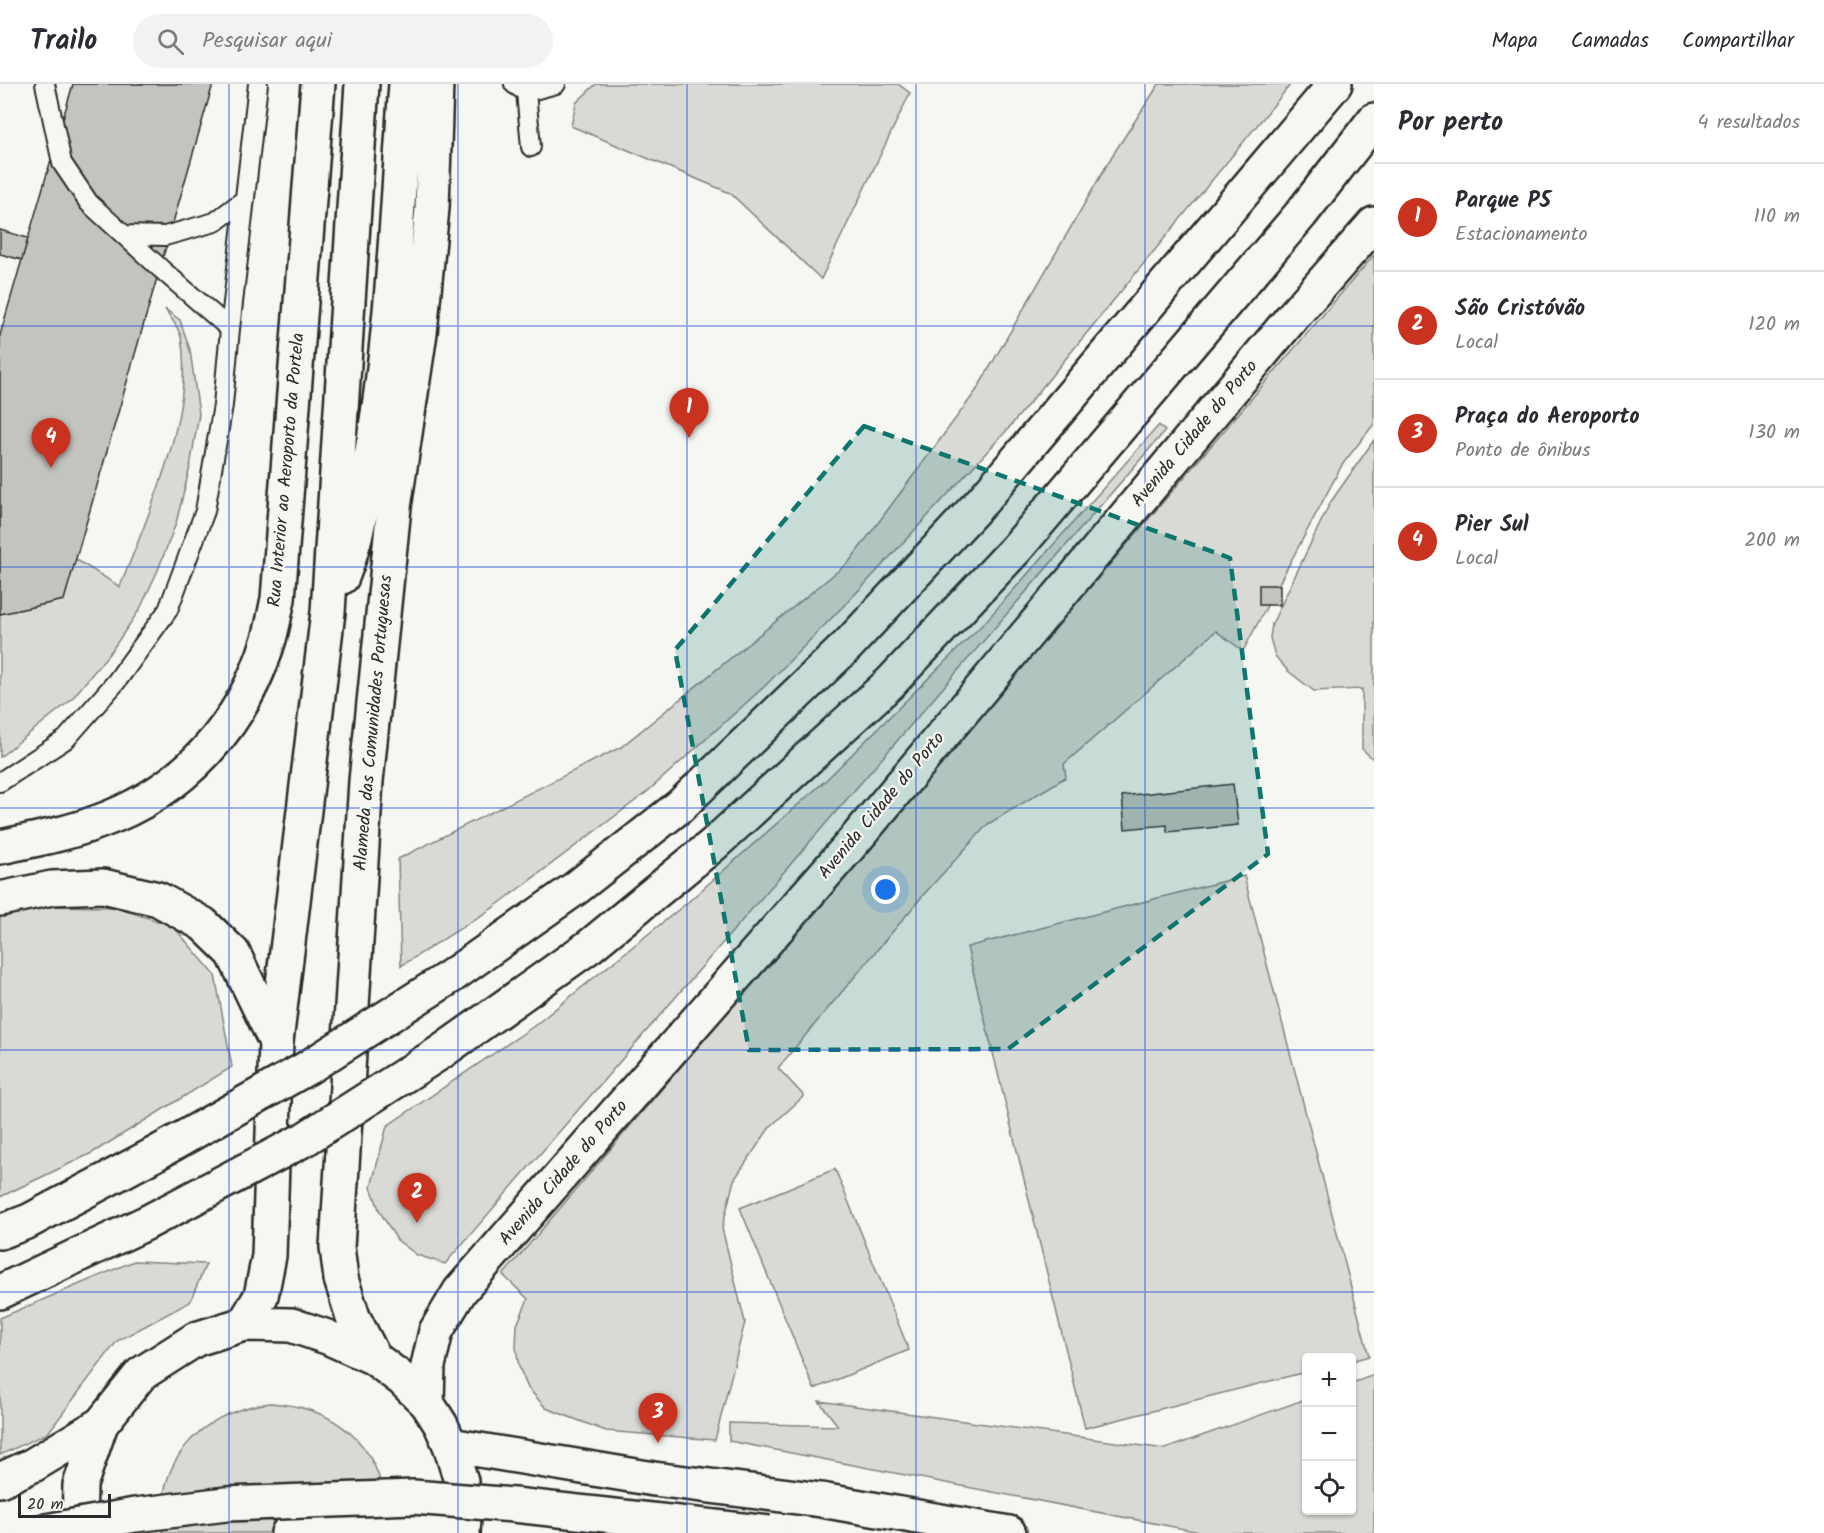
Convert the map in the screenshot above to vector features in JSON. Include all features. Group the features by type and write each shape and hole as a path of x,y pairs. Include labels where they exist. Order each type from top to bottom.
{"main road":[{"name":"Rua Interior ao Aeroporto da Portela","path":"0,847 48,837 99,822 153,795 182,775 209,750 236,715 255,677 270,638 278,599 318,84"},
{"path":"244,1324 261,1296 269,1256 276,1042 328,612 362,84"},
{"path":"328,612 350,559 375,432 387,345 406,84"},
{"name":"Alameda das Comunidades Portuguesas","path":"374,1358 354,1317 340,1279 337,1247 366,781 394,507 420,333 432,208 436,84"},
{"path":"0,1232 28,1221 155,1154 307,1068 450,977 576,888 680,806 848,645 983,500 1335,84"},
{"path":"0,1292 146,1223 305,1138 441,1052 590,946 714,844 890,683 1016,549 1301,214 1374,120"},
{"path":"1301,214 1374,155"},
{"name":"Avenida Cidade do Porto","path":"427,1403 428,1366 436,1331 460,1291 854,841 1286,324 1374,224"},
{"path":"0,899 52,888 103,886 158,899 202,924 233,953 276,1042"},
{"path":"80,1533 80,1485 101,1424 141,1374 196,1339 244,1324 291,1325 327,1336 374,1358 402,1379 427,1403 450,1445 461,1481 463,1533"},
{"path":"0,1480 33,1465 101,1424"},
{"path":"450,1445 654,1479 821,1500 1009,1533"},
{"path":"35,1533 135,1515 226,1504 413,1497 536,1507 769,1533"},
{"path":"288,1533 397,1530 453,1533"}],"lane":[{"path":"45,84 62,163 90,203 230,328"},
{"path":"0,782 66,740 116,682 168,610 205,511 223,405 258,84"},
{"path":"531,147 520,88 556,84"},
{"path":"124,235 165,236 215,222 244,200"}],"highlighted area":[{"path":"864,426 1230,558 1268,854 1008,1049 749,1050 675,650"}],"shaded area":[{"path":"596,84 898,84 910,93 821,279 730,193 571,126 576,103"},
{"path":"1159,84 1291,84 1008,429 865,584 765,686 647,792 493,908 401,966 398,859 621,747 849,562 976,391 1112,156"},
{"path":"1374,255 1374,424 1342,465 1243,651 1216,631 1064,764 1066,777 988,824 925,893 778,1068 804,1096 770,1127 734,1180 722,1228 745,1322 715,1440 606,1431 546,1408 528,1388 519,1367 516,1347 517,1325 528,1299 503,1275"},
{"path":"165,309 180,320 190,350 199,414 190,467 176,523 140,609 112,650 71,700 0,757 0,512 120,587 166,464 181,399 184,367 181,337"},
{"path":"1159,425 1165,431 445,1264 417,1255 397,1240 380,1212 371,1187 387,1126 534,1026 688,902 826,780 987,620"},
{"path":"1374,440 1374,760 1362,749 1362,689 1314,691 1288,671 1275,656 1270,638 1272,624 1330,503"},
{"path":"1244,876 1369,1356 1356,1360 1356,1353 1302,1353 1302,1373 1085,1428 967,947"},
{"path":"44,906 114,907 173,926 215,975 232,1067 92,1153 0,1197 0,914"},
{"path":"835,1169 909,1350 814,1389 740,1208"},
{"path":"134,1261 206,1264 190,1302 117,1341 48,1433 0,1455 0,1318"},
{"path":"1374,1375 1374,1533 1205,1533 729,1441 729,1423 838,1426 819,1401 1165,1449 1302,1400 1302,1515 1356,1515 1356,1382"},
{"path":"270,1403 290,1405 327,1417 356,1439 368,1454 383,1492 384,1533 163,1533 162,1507 166,1484 187,1444 203,1429 222,1417 245,1408"}],"building":[{"path":"73,84 213,84 64,600 0,614 0,335"},
{"path":"0,230 28,238 22,260 0,254"},
{"path":"1259,585 1280,585 1280,605 1259,605"},
{"path":"1233,784 1238,825 1167,832 1167,825 1125,829 1122,796"}],"place":[{"name":"Parque P5","path":"689,438"},
{"name":"Pier Sul","path":"51,468"},
{"name":"São Cristóvão","path":"417,1223"},
{"name":"Praça do Aeroporto","path":"658,1443"}]}
